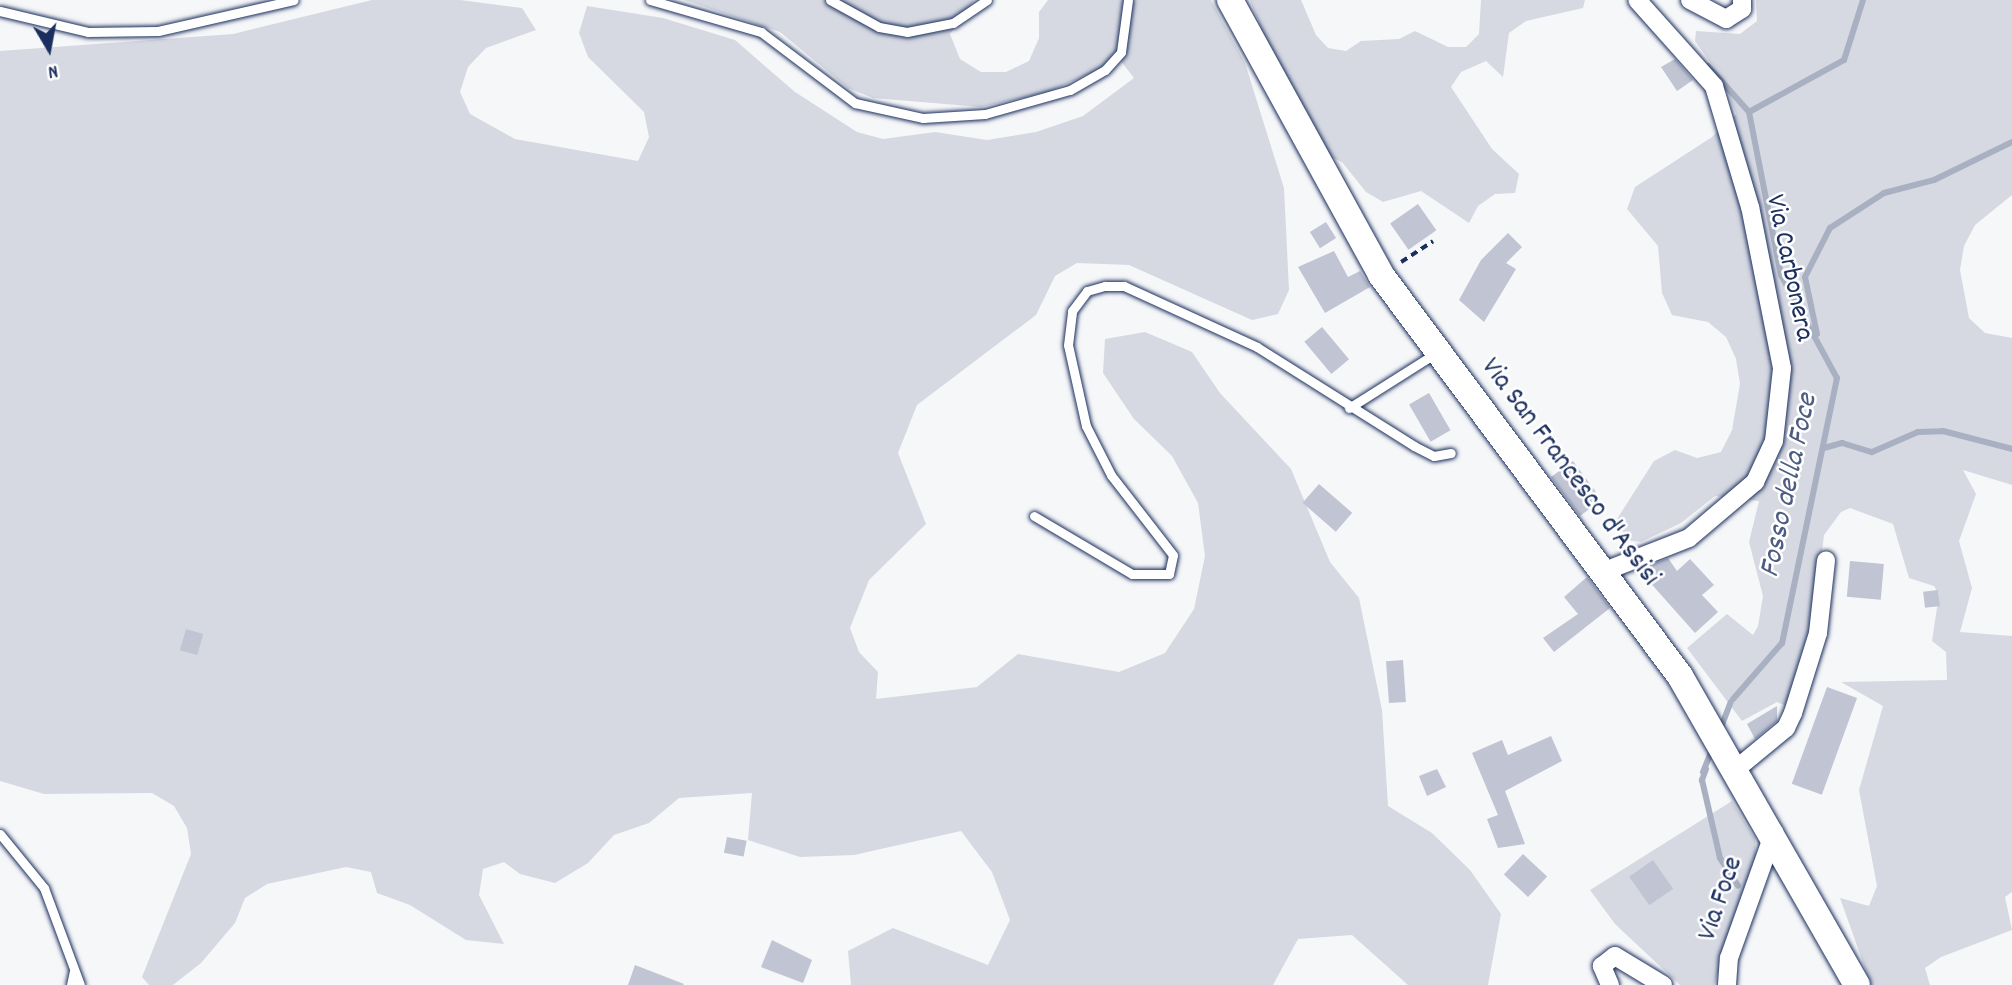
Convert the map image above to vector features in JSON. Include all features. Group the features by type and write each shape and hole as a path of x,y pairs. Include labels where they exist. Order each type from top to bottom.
{"main road":[{"name":"Via San Francesco d'Assisi","path":"1230,0 1348,222 1437,353 1520,468 1605,571 1680,676 1774,832 1857,985"}],"street":[{"name":"Via Carbonera","path":"1605,571 1689,538 1755,482 1774,441 1782,368 1750,207 1714,86 1637,0"},
{"path":"1690,0 1726,19 1742,9 1742,0"},
{"path":"1735,770 1786,729 1793,713 1818,634 1826,560"},
{"name":"Via Foce","path":"1727,985 1729,958 1774,832"},
{"path":"1610,985 1602,965 1615,956 1662,985"}],"lane":[{"path":"0,11 88,32 158,32 294,0"},
{"path":"650,0 761,32 855,103 923,118 985,114 1070,90 1105,70 1121,52 1128,0"},
{"path":"830,0 879,27 907,32 953,23 986,0"},
{"path":"1034,516 1132,574 1169,574 1173,555 1111,475 1086,426 1068,345 1072,311 1087,291 1124,286 1173,307 1257,346 1349,408 1434,456 1451,453"},
{"path":"1349,408 1437,353"},
{"path":"0,834 44,888 80,985"},
{"path":"71,985 74,971"}],"path":[{"path":"1395,266 1433,241"}],"shaded area":[{"path":"372,0 460,0 522,8 536,30 486,48 468,67 460,92 470,114 515,139 638,161 649,137 644,112 588,57 579,33 587,6 663,18 735,40 795,92 857,132 883,139 935,132 987,140 1036,132 1083,116 1134,78 1120,60 1048,92 981,107 873,98 848,88 780,32 684,0 974,0 950,34 960,59 981,72 1006,72 1029,61 1039,38 1039,12 1048,0 1211,0 1245,63 1284,188 1289,290 1278,314 1252,320 1129,265 1077,263 1055,276 1036,315 917,405 898,453 926,524 869,580 850,628 859,652 878,672 876,699 977,687 1018,654 1119,672 1165,653 1194,609 1205,556 1198,503 1172,456 1134,419 1103,373 1105,339 1145,332 1192,352 1220,393 1291,469 1330,562 1359,598 1382,710 1388,806 1432,833 1470,870 1501,914 1488,985 1408,985 1352,935 1298,939 1273,985 851,985 848,951 893,928 988,965 1010,920 992,872 961,831 854,855 800,857 748,840 752,793 679,798 649,823 614,835 588,863 555,883 520,874 504,862 483,869 479,895 504,944 466,940 410,905 377,893 371,872 346,867 267,884 245,898 235,923 201,963 173,985 149,985 142,977 191,854 187,828 174,806 152,793 44,794 0,781 0,51 233,34"},
{"path":"1250,0 1301,0 1316,35 1328,48 1346,51 1361,41 1399,39 1415,31 1448,47 1466,47 1479,34 1481,0 1585,0 1583,8 1526,21 1509,33 1503,77 1486,61 1461,72 1451,87 1492,149 1519,174 1515,193 1495,194 1478,206 1469,223 1421,191 1383,202 1366,192 1342,162 1324,154 1286,90"},
{"path":"1756,0 2012,0 2012,195 1975,225 1964,246 1960,270 1969,318 1985,333 2012,338 2012,485 1963,470 1976,494 1959,541 1972,588 1960,632 2012,636 2012,892 2005,897 2012,930 1941,957 1925,968 1930,985 1871,985 1840,898 1869,906 1877,886 1859,790 1883,706 1841,682 1947,680 1946,652 1932,641 1939,594 1934,586 1909,578 1893,524 1850,508 1841,512 1824,535 1813,630 1789,707 1777,702 1742,721 1687,648 1727,614 1753,635 1758,626 1763,596 1749,542 1759,501 1715,496 1681,523 1641,542 1627,540 1617,519 1654,461 1675,450 1697,458 1721,452 1732,430 1740,384 1736,359 1726,337 1708,322 1672,315 1662,293 1658,246 1627,209 1635,187 1712,137 1736,114 1724,82 1695,41 1696,31 1740,34 1757,21"},
{"path":"1732,801 1755,839 1756,858 1714,985 1680,985 1615,924 1590,890"}],"building":[{"path":"1675,59 1693,80 1677,91 1661,67"},
{"path":"1418,204 1436,230 1409,250 1390,224"},
{"path":"1326,222 1336,238 1320,248 1310,232"},
{"path":"1508,233 1522,247 1506,263 1516,269 1484,322 1459,300 1481,260"},
{"path":"1334,251 1348,277 1360,271 1370,287 1325,313 1298,267"},
{"path":"1322,327 1349,359 1331,374 1304,342"},
{"path":"1429,393 1450,430 1431,442 1409,404"},
{"path":"1573,461 1596,492 1591,497 1596,504 1580,516 1551,477"},
{"path":"1319,484 1352,513 1336,532 1303,503"},
{"path":"1668,558 1677,571 1690,559 1714,585 1702,595 1718,612 1695,633 1639,570"},
{"path":"1850,561 1884,564 1881,600 1847,597"},
{"path":"1587,577 1610,608 1554,652 1543,638 1578,614 1564,597"},
{"path":"1938,590 1940,606 1925,608 1923,592"},
{"path":"186,629 203,634 197,655 180,650"},
{"path":"1403,660 1406,702 1389,703 1386,661"},
{"path":"1827,687 1857,698 1822,795 1792,784"},
{"path":"1777,706 1777,721 1755,739 1747,724"},
{"path":"1551,736 1562,761 1505,791 1525,844 1498,848 1487,819 1498,815 1472,753 1502,740 1508,755"},
{"path":"1437,769 1446,787 1427,796 1419,776"},
{"path":"727,837 747,841 744,857 724,853"},
{"path":"1523,854 1547,877 1528,897 1504,874"},
{"path":"1653,860 1673,889 1649,905 1629,877"},
{"path":"772,940 812,960 803,983 761,967"},
{"path":"635,965 684,984 628,985"}],"waterway":[{"name":"Fosso della Foce","path":"1749,112 1844,60 1863,0"},
{"name":"Fosso della Foce","path":"1708,66 1749,112 1781,275 1837,378 1782,643 1733,699"},
{"path":"1817,334 1805,277 1830,228 1884,193 1934,180 2012,142"},
{"path":"1824,448 1842,443 1872,452 1918,432 1943,431 2012,449"},
{"name":"Fosso della Foce","path":"1720,730 1731,702"},
{"name":"Fosso della Foce","path":"1703,772 1712,750"},
{"name":"Fosso della Foce","path":"1706,769 1702,780 1720,858 1738,886"}]}
